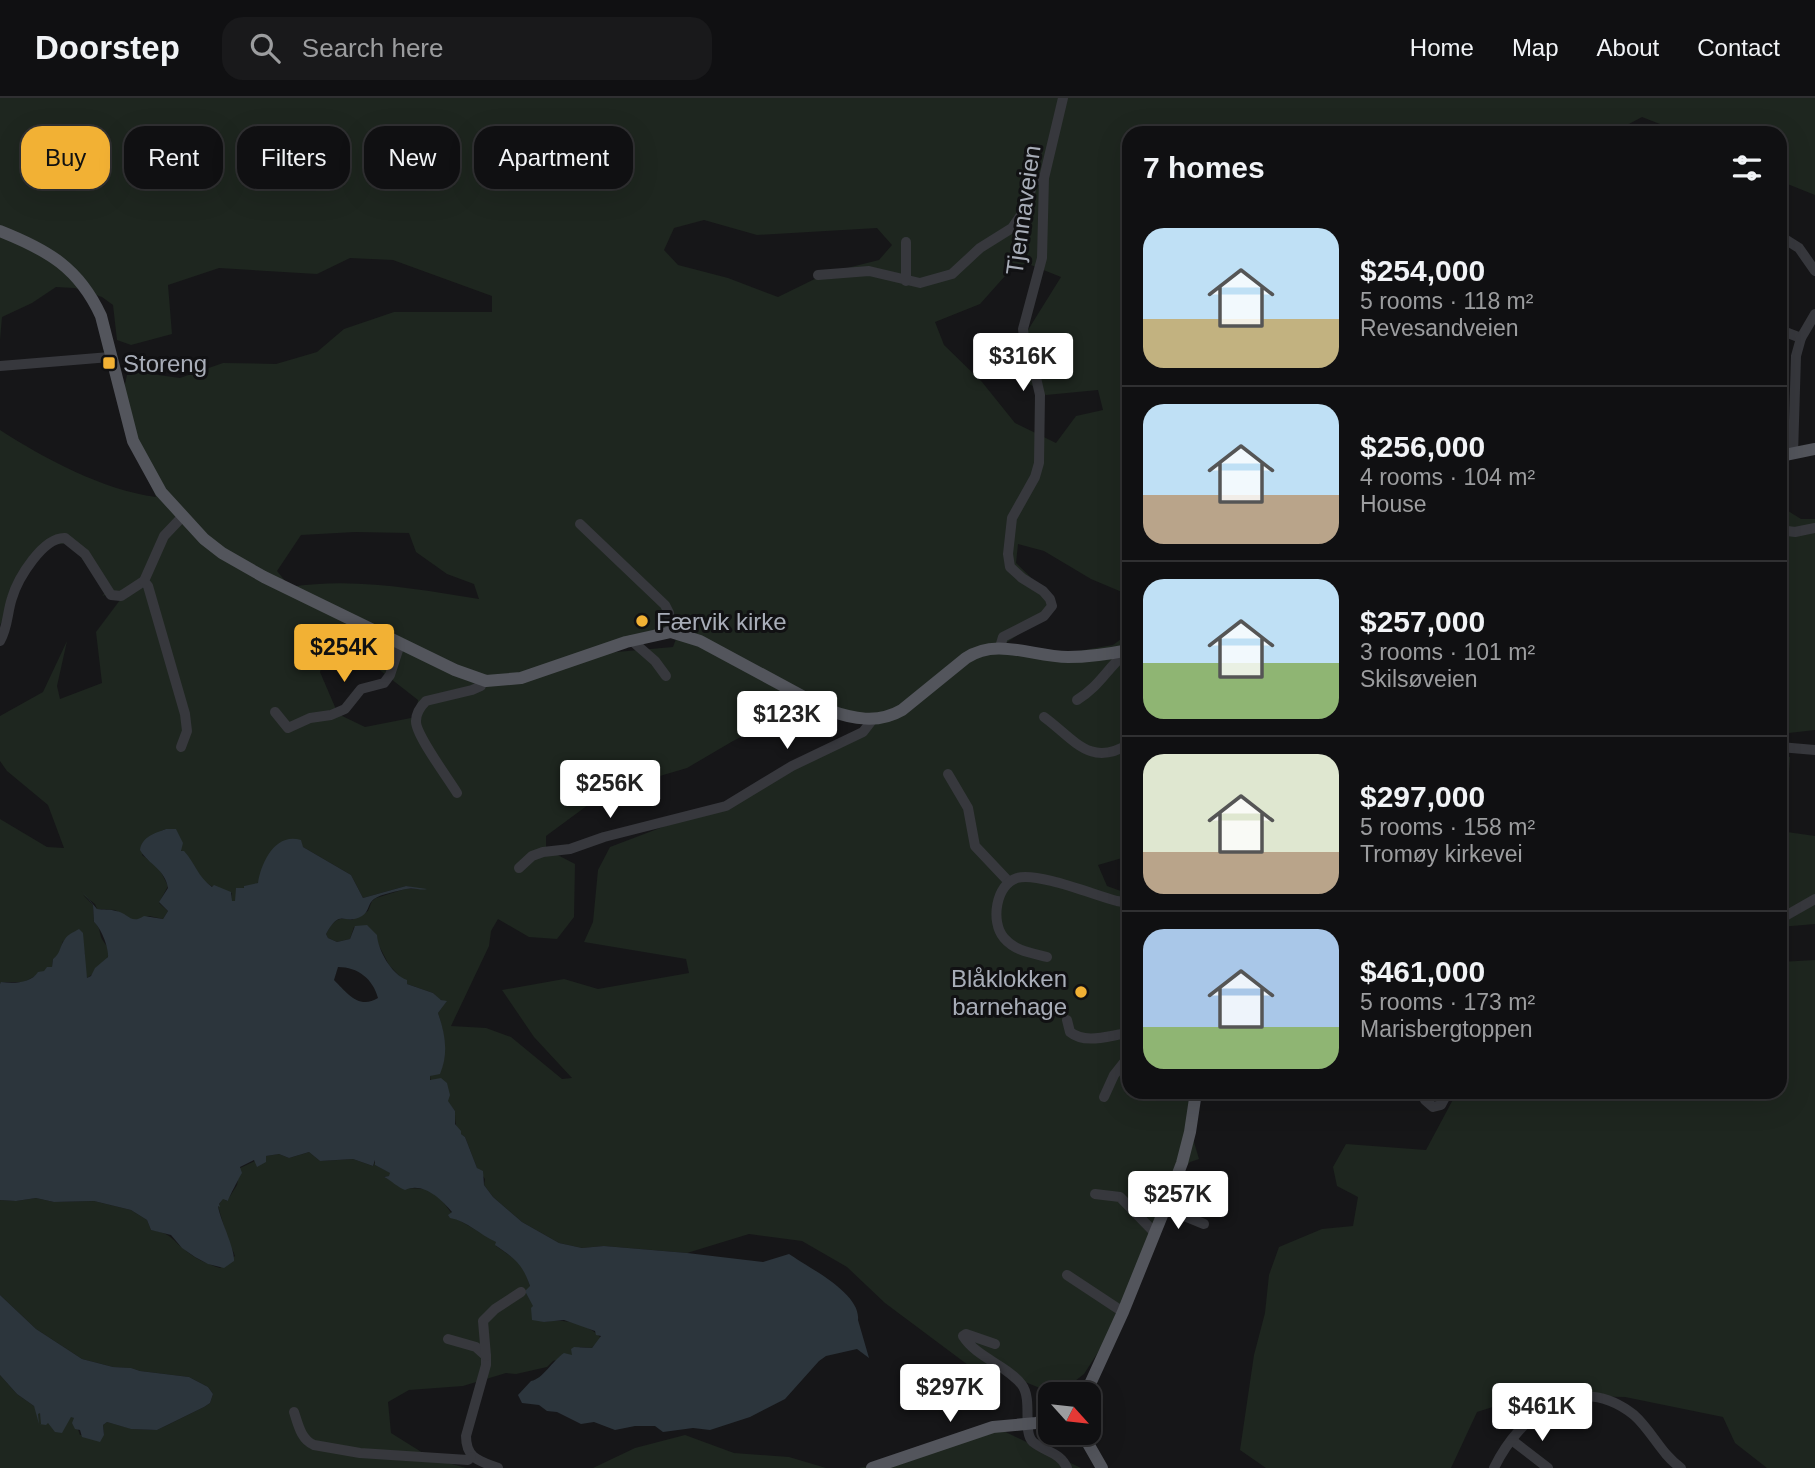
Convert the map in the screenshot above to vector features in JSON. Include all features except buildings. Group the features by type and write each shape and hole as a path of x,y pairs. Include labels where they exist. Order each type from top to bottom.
{"main road":[{"path":"0,231 66,264 93,298 101,316 133,441 161,492 182,517 222,553 454,670 482,680 500,681 534,675 631,640 671,632 700,641 828,710 845,716 873,719 891,717 902,710 976,651 1000,647 1066,657 1122,651"},
{"path":"1787,455 1815,449"},
{"path":"1091,1382 1165,1208 1188,1139 1195,1099"},
{"path":"872,1468 993,1427 1038,1422"},
{"path":"1032,1424 1038,1425"},
{"path":"1089,1446 1102,1468"}],"street":[{"name":"Tjennaveien","path":"1000,647 1003,637 1044,616 1052,606 1043,591 1010,567 1008,554 1012,518 1035,477 1039,463 1040,395 1023,330 1042,258 1044,178 1063,98"},
{"path":"818,275 869,271 920,284 952,274 980,248 1012,228 1025,209 1033,183 1044,178"},
{"path":"1787,241 1798,248 1815,271"},
{"path":"906,242 906,281"},
{"path":"1787,445 1796,356 1801,338 1815,314"},
{"path":"1787,333 1801,338"},
{"path":"0,366 110,357"},
{"path":"0,641 6,631 12,597 20,580 37,555 54,540 65,538 85,554 111,595 121,596 144,581 164,536 182,517"},
{"path":"580,524 665,605 669,613 671,632"},
{"path":"1787,531 1815,528"},
{"path":"144,581 148,586 185,714 187,731 181,747"},
{"path":"631,640 655,661 666,676"},
{"path":"275,712 288,728 310,718 331,715 345,709 361,689 384,683 390,675 400,644"},
{"path":"1077,700 1095,689 1109,668 1122,656"},
{"path":"457,793 420,736 415,719 426,701 472,690 481,686 482,680"},
{"path":"1044,717 1095,754 1105,755 1122,747"},
{"path":"519,868 523,862 543,852 570,849 604,837 726,806 792,766 863,732 873,719"},
{"path":"1787,748 1815,750"},
{"path":"948,774 968,808 975,846 1009,882"},
{"path":"1047,957 1015,948 1001,936 996,916 997,904 1001,891 1009,882 1016,878 1038,878 1122,901"},
{"path":"1787,915 1815,899"},
{"path":"1068,1020 1070,1031 1079,1038 1122,1034"},
{"path":"1104,1097 1122,1065"},
{"path":"1425,1099 1433,1107 1441,1105 1444,1099"},
{"path":"1095,1194 1120,1197 1155,1233"},
{"path":"1165,1208 1204,1224"},
{"path":"1068,1275 1123,1312"},
{"path":"498,1468 471,1457 466,1436 486,1365 483,1321 495,1309 522,1292"},
{"path":"995,1344 966,1334 963,1336 972,1347 1022,1385 1027,1396 1032,1424 1029,1436 1034,1442 1054,1453 1067,1468"},
{"path":"448,1339 476,1347 486,1356"},
{"path":"1494,1468 1532,1418 1546,1407 1572,1397 1591,1396 1610,1401 1633,1415 1664,1453 1681,1468"},
{"path":"294,1412 303,1437 314,1445 410,1458 468,1460 471,1457"},
{"path":"1513,1441 1548,1468"}],"shaded area":[{"path":"0,98 1815,98 1815,195 1787,184 1787,126 1665,126 1642,117 1625,126 1122,126 1122,592 1091,579 1044,551 1018,544 1016,563 1054,600 1048,614 1006,643 1061,654 1113,645 1122,638 1122,858 1098,865 1107,886 1122,891 1122,1099 1198,1099 1191,1132 1199,1159 1190,1162 1174,1181 1113,1329 1084,1374 1074,1382 1038,1382 1038,1387 991,1368 968,1365 885,1303 847,1267 802,1241 749,1234 687,1253 604,1246 582,1248 559,1243 522,1222 493,1197 484,1185 485,1179 477,1168 465,1137 457,1129 455,1111 431,1081 430,1076 441,1070 443,1063 444,1041 438,1013 446,1002 433,993 407,984 389,965 377,942 354,927 350,939 337,942 326,934 336,921 352,920 368,911 376,898 405,889 420,889 406,886 363,898 351,875 303,847 255,885 245,886 235,901 231,901 232,893 202,880 166,829 161,831 142,855 159,868 168,886 159,903 168,911 163,919 149,916 132,921 115,910 97,909 95,904 83,895 93,905 94,922 109,950 101,967 87,978 84,967 85,953 63,941 58,956 53,959 52,967 24,982 0,984 0,819 47,847 64,848 48,805 7,771 0,761 0,716 43,692 67,641 57,686 60,699 102,683 96,632 123,596 102,596 106,592 104,588 70,543 43,546 0,625 0,430 75,472 116,488 156,497 136,450 122,397 127,375 136,372 180,378 223,363 276,364 317,352 344,329 394,312 492,312 492,296 393,260 350,258 317,274 219,268 168,285 172,334 131,345 117,340 113,305 102,297 75,288 56,287 32,303 2,317 0,340","holes":["704,220 757,235 877,228 892,245 879,260 827,273 778,297 728,278 678,265 664,250 674,228","1026,263 1061,277 1013,354 1016,375 1046,395 1098,390 1103,410 1076,416 1056,443 1015,423 982,382 944,345 935,322 980,304 1005,276","409,533 416,552 447,574 474,584 479,599 361,584 290,587 277,571 301,535","339,626 364,637 377,668 418,700 416,717 365,727 338,714 320,672","653,631 700,639 676,639 673,647 582,655","807,704 871,727 710,809 610,847 598,870 593,922 584,942 686,959 689,973 598,989 564,979 502,990 534,1037 572,1078 562,1079 511,1037 486,1028 451,1026 489,946 491,931 498,919 529,937 557,939 574,917 575,864 546,849 546,836 588,805 636,783 687,768 733,741"]},
{"path":"1787,510 1801,519 1815,519 1815,730 1787,733"},
{"path":"1787,757 1790,757 1787,806"},
{"path":"166,829 176,829 183,843 181,851 184,851 203,879 212,887 214,885 231,892 232,901 235,901 236,888 258,883 262,867 271,851 284,841 292,839 301,840 303,847 351,875 363,898 406,886 427,889 409,889 377,897 362,916 351,920 339,919 326,934 337,942 350,939 355,926 367,925 377,935 386,961 396,973 407,980 407,984 447,1001 438,1013 444,1036 444,1058 440,1074 430,1076 430,1080 441,1078 447,1083 450,1095 448,1101 455,1111 455,1124 465,1137 477,1168 483,1171 484,1185 493,1197 522,1222 559,1243 582,1248 604,1246 763,1262 789,1254 832,1282 851,1300 857,1310 869,1358 857,1349 826,1356 785,1399 750,1417 710,1430 693,1428 663,1432 655,1426 635,1426 615,1430 594,1422 581,1424 557,1412 547,1411 539,1405 522,1403 518,1395 564,1353 572,1355 571,1349 574,1347 592,1348 601,1336 596,1335 595,1331 564,1320 532,1320 533,1306 525,1291 530,1286 517,1262 495,1245 496,1242 450,1218 448,1215 452,1212 431,1193 418,1188 405,1190 384,1177 390,1173 375,1165 375,1160 373,1166 353,1159 320,1161 309,1152 289,1158 279,1154 266,1156 266,1162 257,1167 254,1160 240,1167 242,1173 228,1201 223,1199 220,1207 218,1206 234,1255 234,1261 224,1268 195,1257 182,1248 171,1235 151,1230 147,1220 131,1210 94,1201 54,1202 36,1198 0,1200 0,984 27,981 38,972 52,967 53,959 65,939 79,929 83,933 87,978 108,957 104,938 94,922 93,905 81,890 97,909 120,912 132,919 144,916 163,919 168,911 159,902 168,888 164,876 140,850 146,838","holes":["338,967 364,975 378,998 359,1001 344,990 334,980"]},
{"path":"1787,832 1815,836 1815,924 1787,926"},
{"path":"1815,960 1815,1468 1767,1468 1735,1443 1723,1417 1625,1397 1530,1395 1477,1412 1451,1468 1266,1468 1240,1450 1254,1355 1265,1313 1269,1275 1279,1247 1322,1229 1353,1226 1358,1197 1337,1186 1333,1167 1346,1144 1426,1150 1453,1099 1787,1099 1787,962"},
{"path":"309,1152 320,1161 353,1159 373,1166 376,1160 375,1165 391,1173 390,1176 384,1177 407,1188 427,1189 441,1199 455,1218 497,1242 496,1246 523,1265 530,1286 529,1297 544,1322 575,1323 590,1329 601,1338 592,1348 580,1347 573,1355 553,1361 547,1367 516,1374 506,1373 463,1386 409,1390 388,1402 391,1433 431,1458 466,1468 0,1468 0,1375 17,1394 34,1406 46,1423 71,1416 80,1435 104,1435 103,1425 107,1422 132,1429 157,1430 204,1407 210,1403 213,1394 208,1387 189,1377 113,1367 82,1359 36,1329 0,1295 0,1200 36,1198 54,1202 94,1201 131,1210 147,1220 151,1230 167,1234 192,1255 220,1268 235,1256 218,1206 223,1198 227,1201 237,1185 240,1168 266,1156 279,1154 289,1158"},
{"path":"0,1295 36,1329 82,1359 113,1367 189,1377 208,1387 213,1394 210,1403 157,1430 131,1429 107,1422 103,1425 104,1435 100,1442 82,1437 80,1430 75,1429 72,1423 74,1418 71,1417 62,1433 55,1432 48,1423 46,1425 39,1424 34,1406 17,1394 0,1375"},
{"path":"991,1425 1081,1468 858,1468 890,1463"},
{"path":"685,1435 734,1453 789,1457 826,1468 593,1468 635,1448"}],"place":[{"name":"Storeng","path":"109,363"},
{"name":"Færvik kirke","path":"642,621"},
{"name":"Blåklokken barnehage","path":"1081,992"}]}
